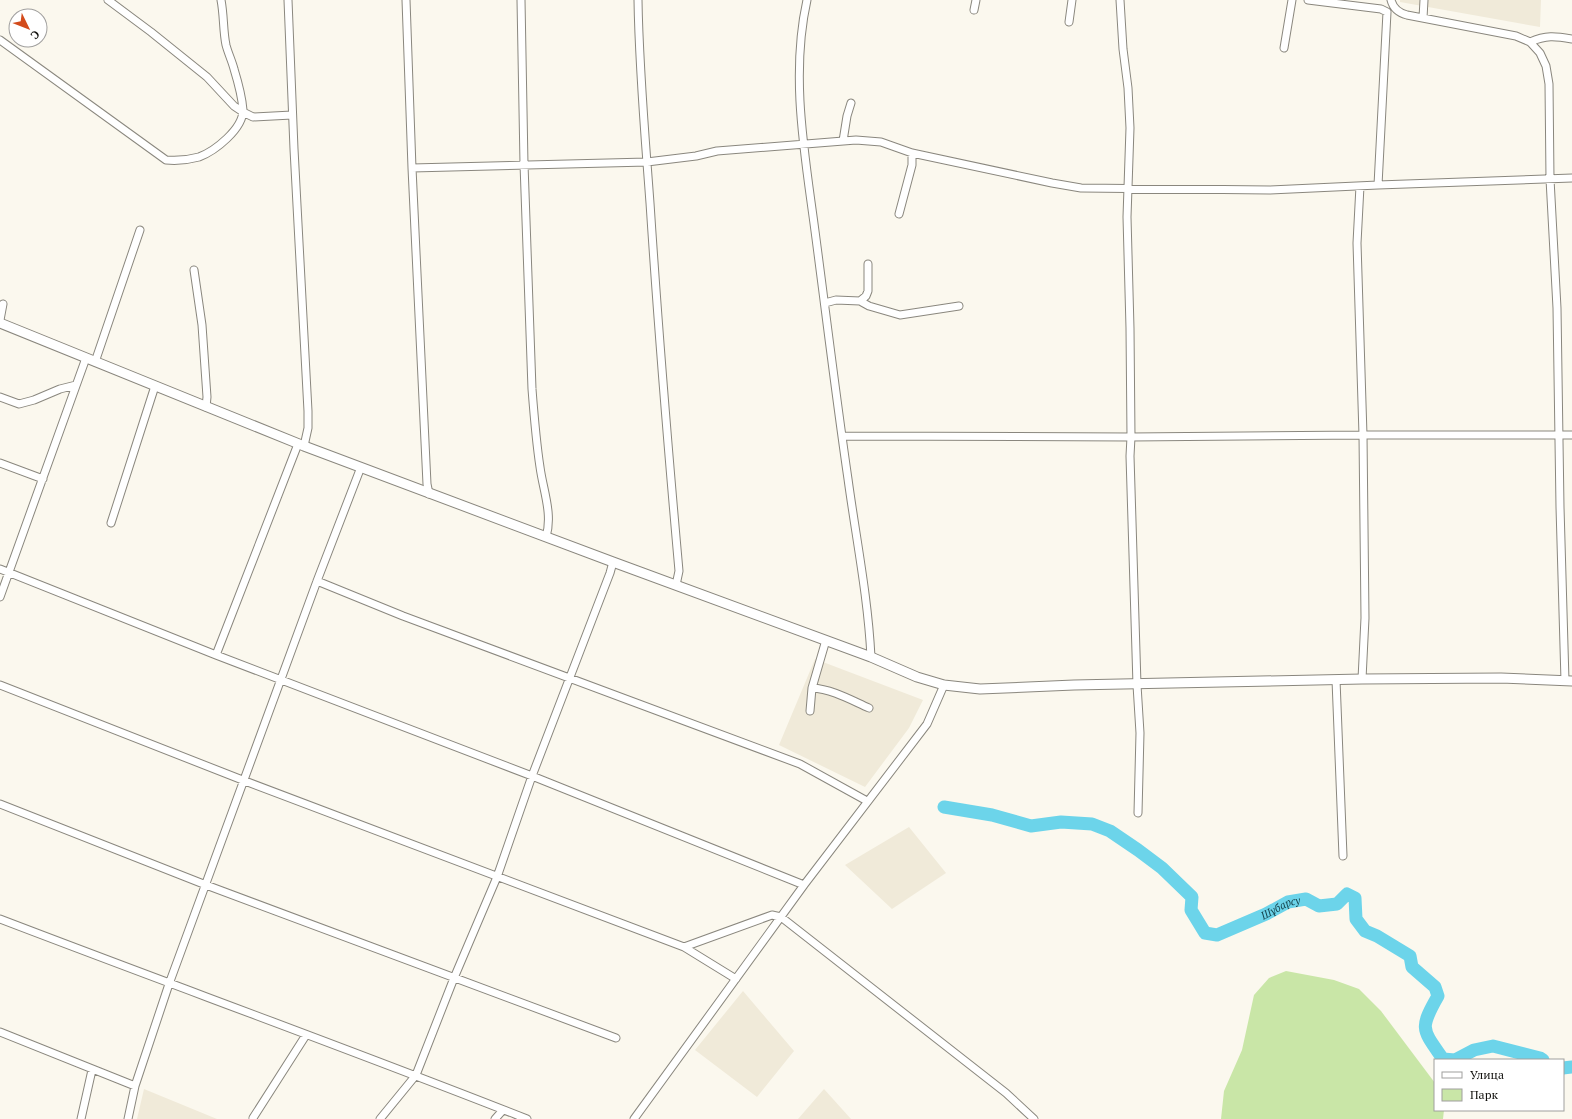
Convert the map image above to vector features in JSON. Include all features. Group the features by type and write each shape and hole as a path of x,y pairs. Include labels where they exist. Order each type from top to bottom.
{"street":[{"path":"108,0 207,77 234,106 243,112 253,116 292,115"},
{"path":"0,40 166,160 179,161 198,157 210,152 233,132 240,123 243,112 235,71 226,46 221,0"},
{"path":"216,655 308,428 292,115 288,0"},
{"path":"406,0 412,168 427,484 429,494"},
{"path":"521,0 524,164 534,411 540,467 549,517 549,528 546,537"},
{"path":"638,0 647,162 661,363 679,571 676,584"},
{"path":"807,0 804,14 800,55 800,89 804,144 824,303 868,617 871,657"},
{"path":"974,10 976,0"},
{"path":"1069,22 1072,0"},
{"path":"1120,0 1130,128 1127,218 1131,437 1130,456 1137,685 1140,733 1138,813"},
{"path":"1284,48 1292,0"},
{"path":"1308,0 1381,9 1386,12"},
{"path":"0,323 301,445 429,494 826,640 871,657 917,677 944,685 980,689 1074,685 1137,685 1336,680 1501,678 1568,681 1559,435 1557,308 1550,179 1549,84 1546,66 1540,53 1530,42 1516,36 1403,14 1395,8 1391,0"},
{"path":"1423,18 1424,0"},
{"path":"1386,12 1395,8"},
{"path":"1378,184 1386,12"},
{"path":"1530,42 1541,37 1551,36 1572,39"},
{"path":"843,141 847,116 851,103"},
{"path":"412,168 647,162 696,156 717,151 856,140 881,142 912,153 1081,188 1270,190 1378,184 1572,178"},
{"path":"899,214 912,165 912,153"},
{"path":"1360,186 1357,243 1363,434 1365,618 1362,680"},
{"path":"95,362 140,230"},
{"path":"860,301 866,296 868,291 868,264"},
{"path":"194,270 202,333 207,396 206,407"},
{"path":"824,303 836,300 860,301 869,306 900,314 959,306"},
{"path":"0,320 3,304"},
{"path":"0,597 10,573 86,358"},
{"path":"0,397 19,404 34,400 60,389 76,385"},
{"path":"111,523 156,386"},
{"path":"842,436 1131,437 1363,434 1572,435"},
{"path":"0,463 43,479"},
{"path":"128,1119 135,1086 170,984 317,581 361,467"},
{"path":"380,1119 416,1075 454,978 497,877 532,776 613,562"},
{"path":"0,569 216,655 532,776 804,885"},
{"path":"317,581 403,616 800,764 867,801"},
{"path":"810,711 812,688 826,640"},
{"path":"1336,680 1343,856"},
{"path":"634,1119 804,885 927,724 944,685"},
{"path":"0,686 245,781 684,947 736,979"},
{"path":"812,688 835,693 869,708"},
{"path":"0,804 206,885 616,1038"},
{"path":"684,947 772,915 781,917 1006,1093 1034,1119"},
{"path":"0,919 416,1075 527,1119"},
{"path":"0,1032 135,1086"},
{"path":"253,1118 306,1035"},
{"path":"81,1119 92,1070"},
{"path":"496,1119 503,1110"}],"shaded area":[{"path":"1400,0 1541,0 1540,27 1400,2"},
{"path":"815,659 923,700 909,728 865,787 779,745"},
{"path":"909,827 946,873 892,909 845,865"},
{"path":"743,991 794,1051 757,1097 695,1050"},
{"path":"144,1089 217,1119 137,1119"},
{"path":"824,1089 851,1119 798,1119"}],"green space":[{"path":"1286,971 1334,980 1359,989 1381,1011 1434,1082 1434,1111 1444,1111 1443,1119 1221,1119 1224,1091 1242,1050 1254,995 1269,978"}],"waterway":[{"name":"Шұбарсу","path":"944,807 992,815 1031,826 1061,822 1092,824 1110,831 1162,868 1192,897 1191,910 1205,933 1217,935 1266,914 1288,902 1306,899 1319,906 1337,904 1347,894 1355,898 1356,919 1365,931 1377,936 1410,956 1412,967 1435,987 1438,996 1428,1016 1426,1029 1427,1035 1443,1059"},
{"name":"Шұбарсу","path":"1457,1059 1474,1050 1493,1046 1542,1059"},
{"name":"Шұбарсу","path":"1564,1068 1572,1067"}]}
